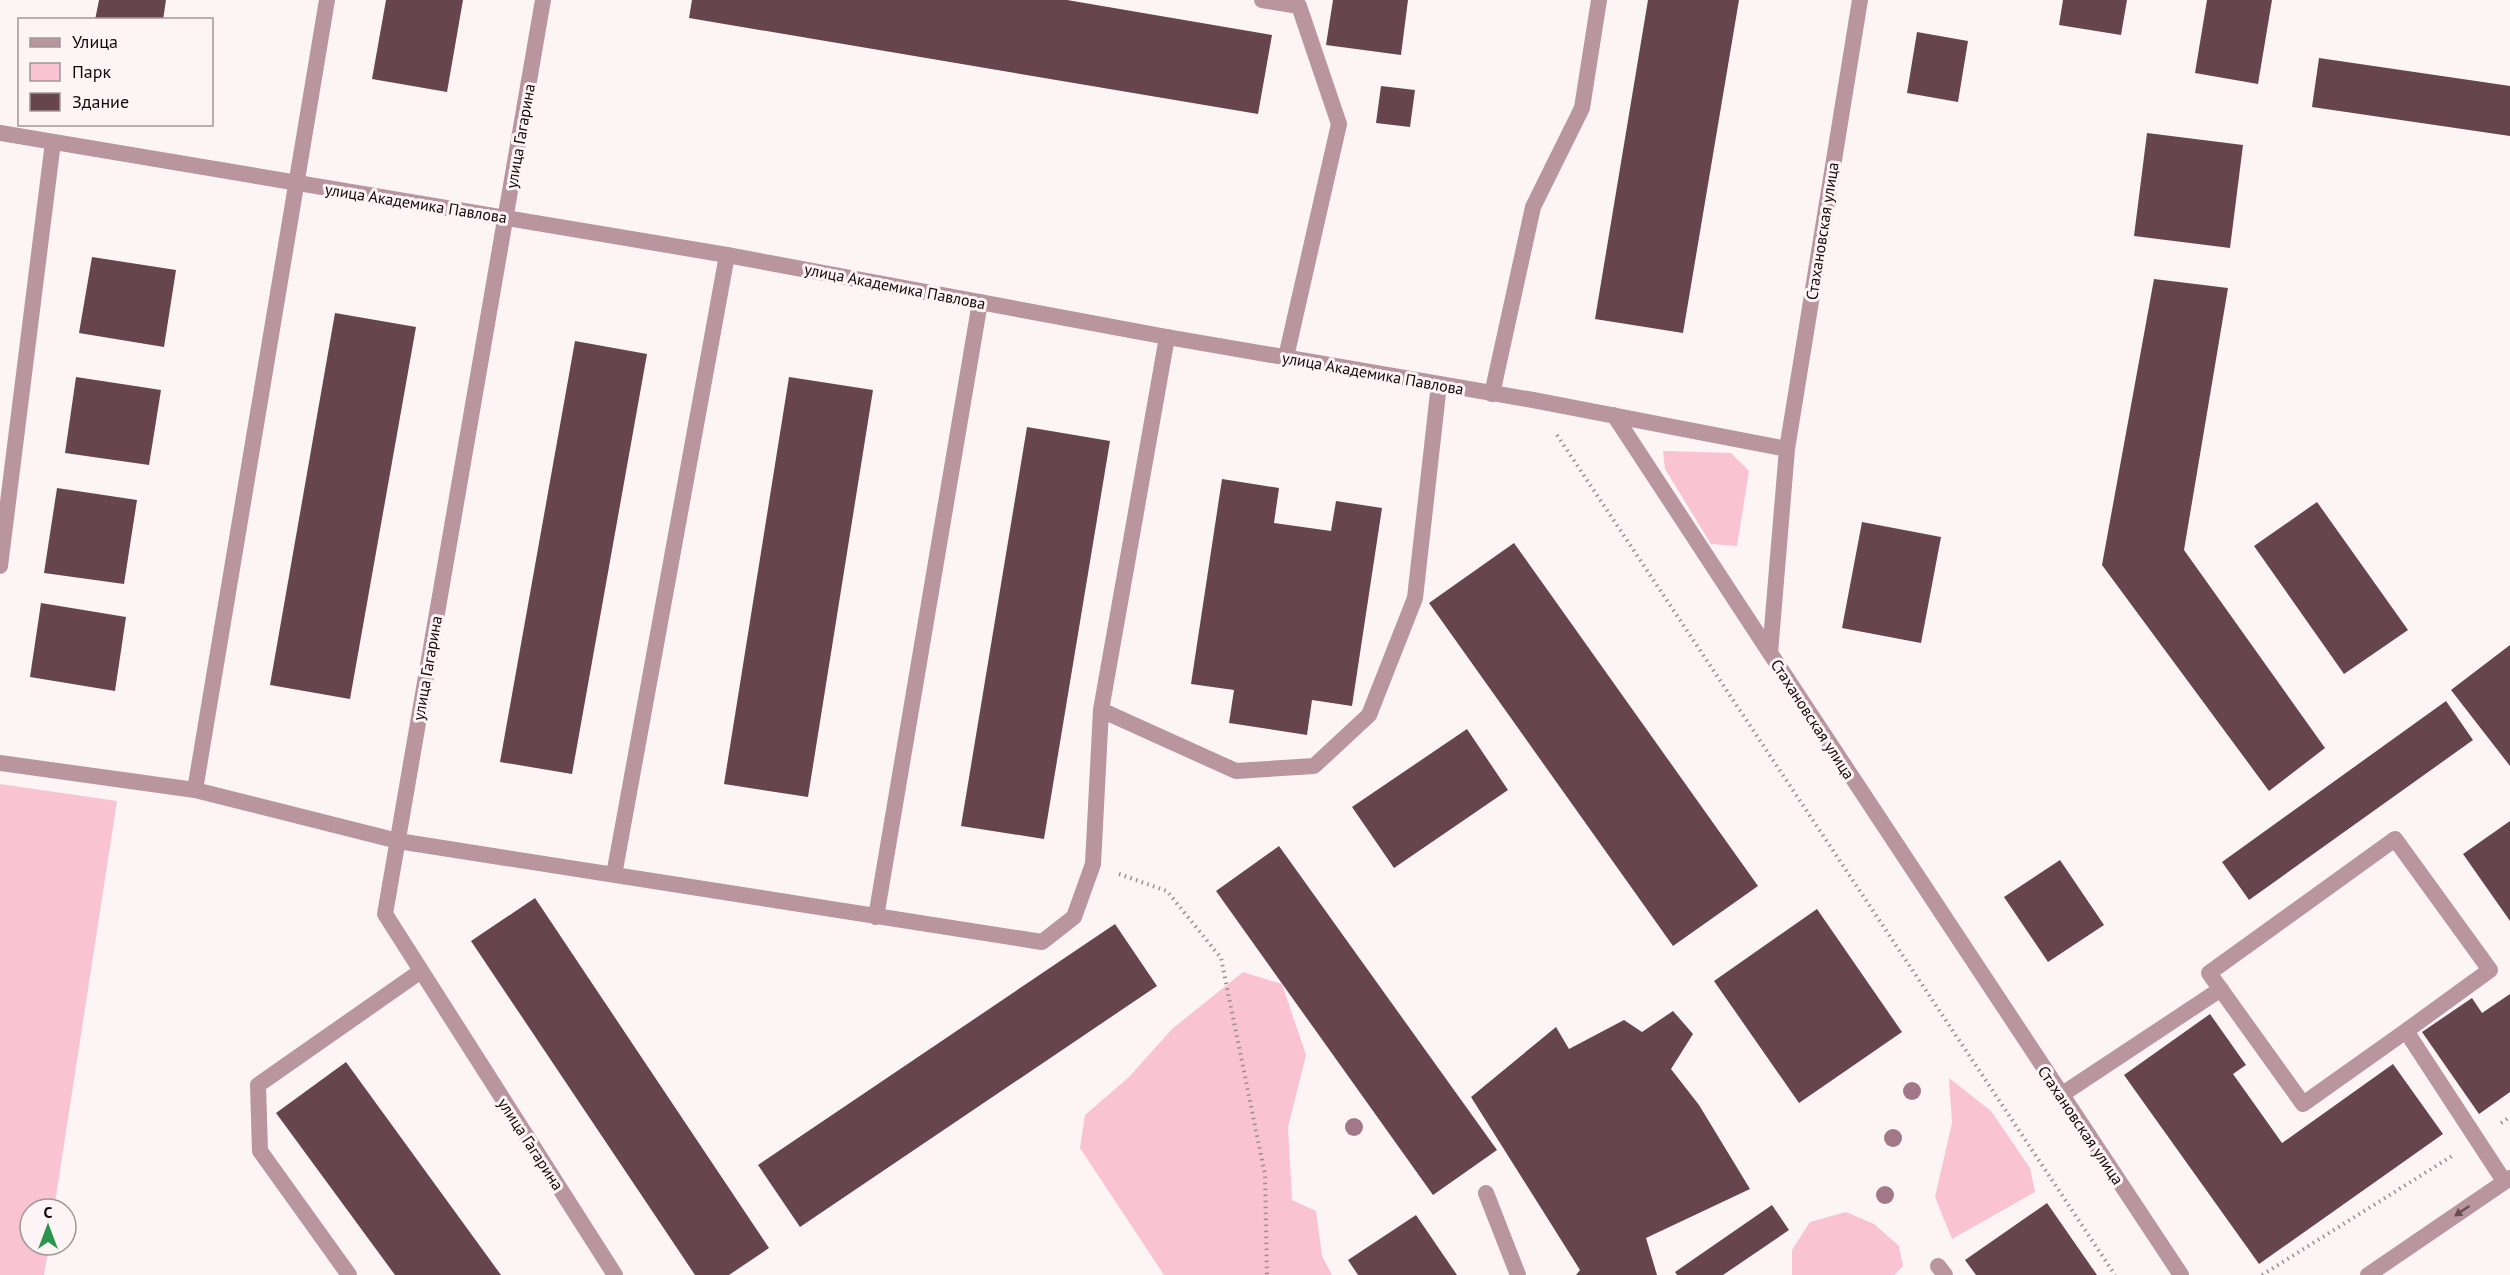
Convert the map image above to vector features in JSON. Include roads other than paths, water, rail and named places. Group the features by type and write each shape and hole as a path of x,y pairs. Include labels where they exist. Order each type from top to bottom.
{"street":[{"path":"195,790 327,0"},
{"name":"улица Гагарина","path":"543,0 385,914 615,1275"},
{"path":"1262,0 1299,6 1339,124 1286,357"},
{"path":"1492,394 1533,207 1582,108 1599,0"},
{"name":"Стахановская улица","path":"1860,0 1788,448 1770,653 2181,1275"},
{"name":"улица Академика Павлова","path":"0,133 727,255 1167,337 1533,400 1788,448"},
{"path":"0,566 53,142"},
{"path":"614,875 727,255"},
{"path":"876,917 980,302"},
{"path":"0,763 195,790 398,841 1042,942 1074,917 1093,864 1101,710 1167,337"},
{"path":"1101,710 1236,771 1314,766 1369,715 1415,597 1439,384"},
{"path":"1614,416 1770,653"},
{"path":"2395,839 2490,970 2406,1030 2303,1104 2209,973 2395,839"},
{"path":"350,1275 260,1151 258,1085 421,971"},
{"path":"2061,1095 2221,989"},
{"path":"2368,1275 2507,1180 2477,1140 2406,1030"},
{"path":"1486,1193 1518,1275"}]}
